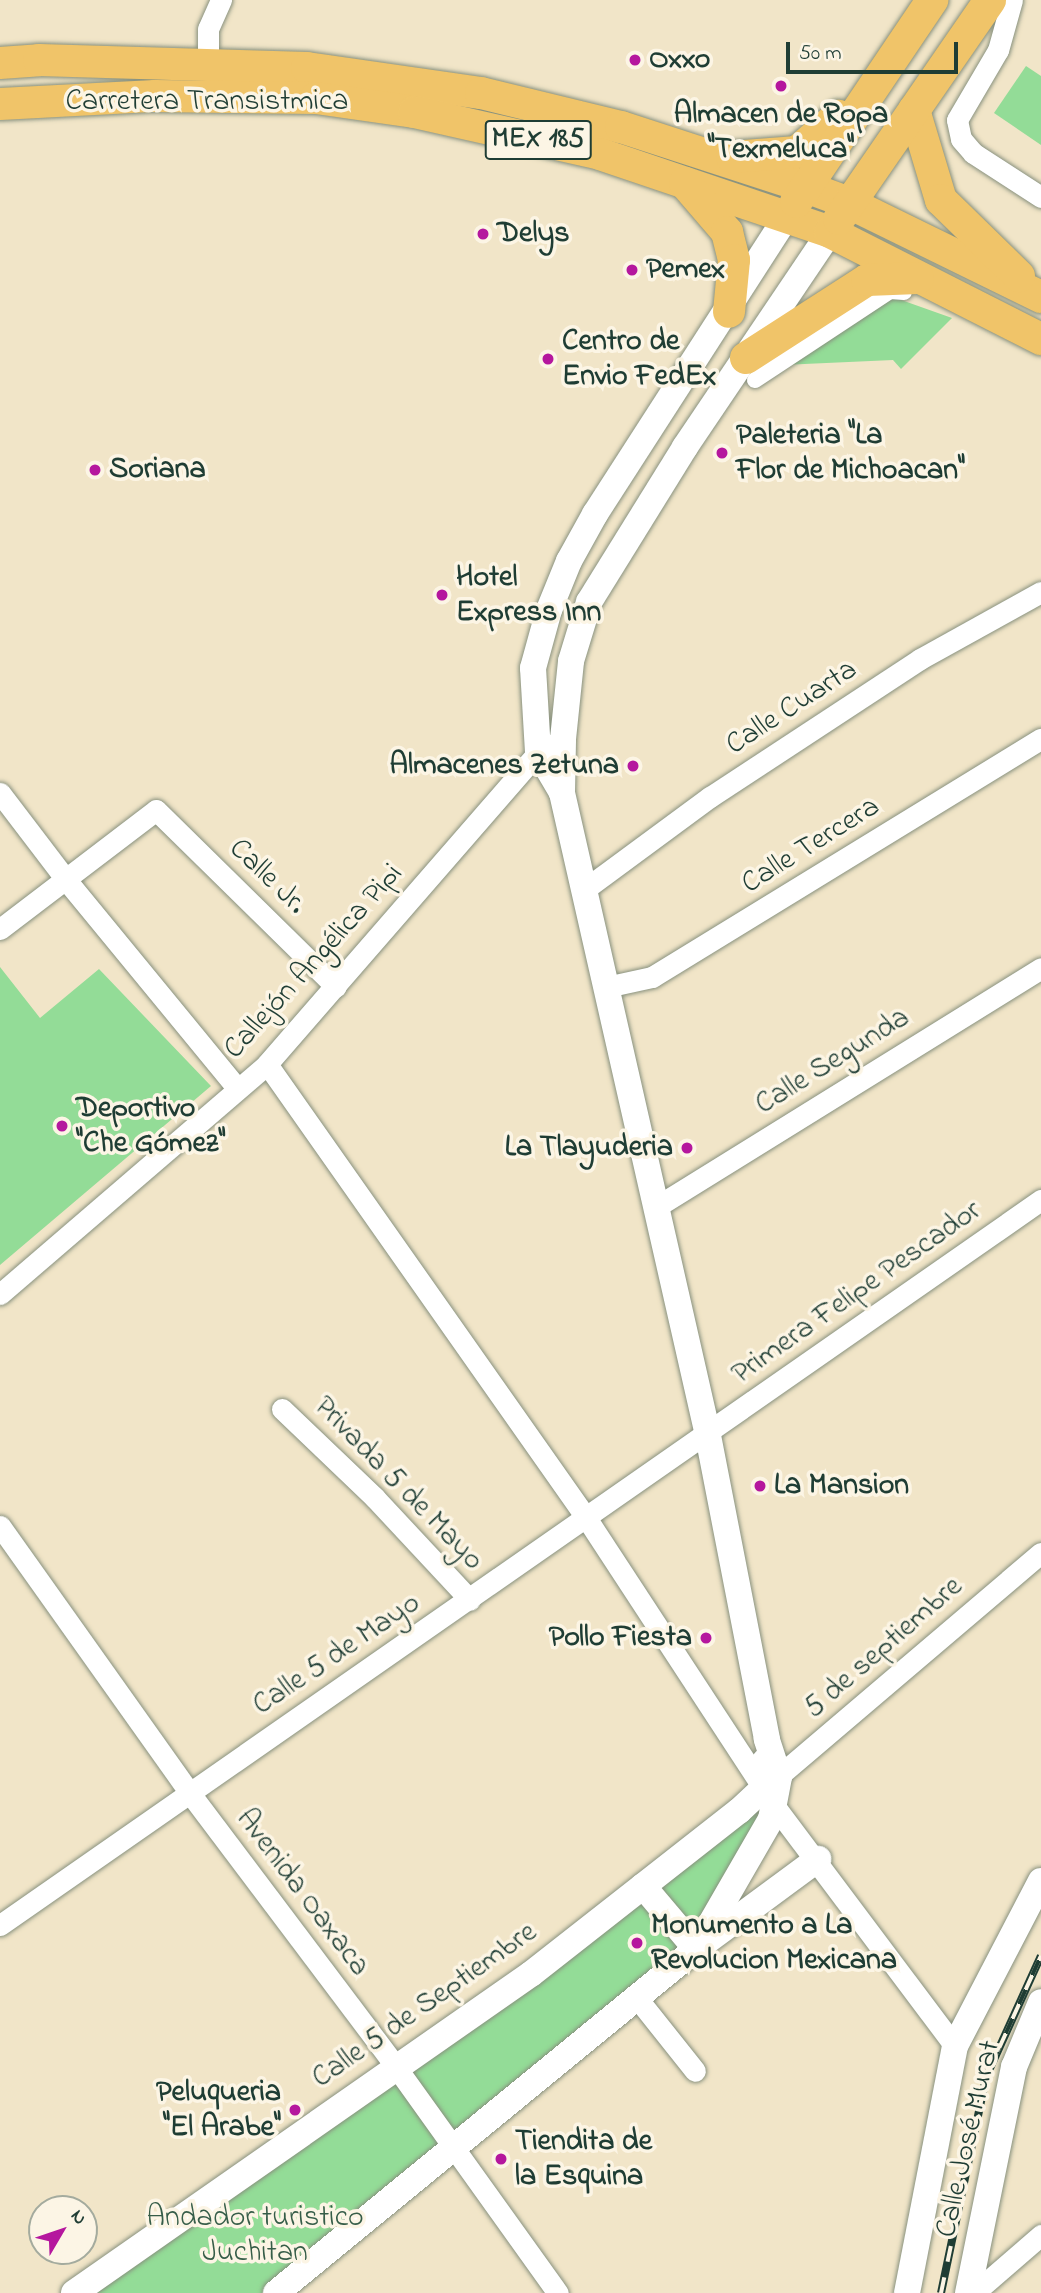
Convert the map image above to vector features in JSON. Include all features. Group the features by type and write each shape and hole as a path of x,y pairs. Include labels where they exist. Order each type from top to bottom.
{"main road":[{"path":"788,215 871,87 932,0"},
{"path":"831,232 990,0"},
{"name":"Carretera Transistmica","path":"0,63 208,63 307,68 481,93 621,127 806,187 849,203 1040,297"},
{"path":"718,159 797,152 871,87"},
{"name":"Carretera Transistmica","path":"0,104 155,96 328,99 414,112 600,154 788,215 831,232 956,293 1041,339"},
{"path":"914,110 941,200 1040,297"},
{"path":"684,182 727,232 734,260 729,312"},
{"path":"751,369 867,280 923,278"}],"street":[{"path":"208,63 208,29 221,0"},
{"path":"1012,0 998,50 957,120 961,139 973,153 1041,197"},
{"path":"562,793 538,752 533,668 569,561 788,215"},
{"path":"696,1949 773,1791 767,1739 708,1435 562,793 563,739 572,662 589,602 751,369 831,232"},
{"path":"751,369 890,291 956,293"},
{"name":"Calle Cuarta","path":"585,889 710,797 919,659 1041,592"},
{"name":"Callejón Angélica Pipi","path":"0,1294 267,1064 538,752 563,739"},
{"name":"Calle Tercera","path":"606,988 653,977 1041,739"},
{"path":"0,793 67,881 238,1089"},
{"name":"Calle Jr.","path":"67,881 156,810 336,987"},
{"path":"0,929 67,881"},
{"name":"Calle Segunda","path":"656,1207 1041,968"},
{"path":"267,1064 587,1519 818,1859 955,2046"},
{"name":"Primera Felipe Pescador","path":"708,1435 868,1318 1041,1200"},
{"name":"Privada 5 de Mayo","path":"282,1409 366,1488 470,1600"},
{"name":"Calle 5 de Mayo","path":"0,1925 708,1435"},
{"name":"Avenida Oaxaca","path":"0,1526 189,1793 396,2067 558,2293"},
{"name":"5 de septiembre","path":"773,1791 1041,1553"},
{"name":"Calle 5 de Septiembre","path":"74,2293 531,1975 643,1886 773,1791"},
{"path":"276,2293 454,2150 696,1949 818,1859"},
{"path":"907,2293 955,2046 1041,1881"},
{"path":"643,1886 696,1949"},
{"path":"638,1998 695,2071"},
{"name":"Calle José Murat","path":"968,2293 1014,2067 1041,2002"},
{"path":"974,2293 1041,2235"}],"green space":[{"path":"1026,66 1041,76 1041,145 994,113"},
{"path":"890,296 952,318 901,369 893,360 782,365"},
{"path":"0,967 40,1018 99,969 211,1086 0,1265"},
{"name":"Andador turistico Juchitan","path":"779,1777 696,1949 276,2293 70,2293 396,2067"}],"railway":[{"path":"941,2293 986,2077 1041,1956"}],"place":[{"name":"Oxxo","path":"635,60"},
{"name":"Almacen de Ropa \"Texmeluca\"","path":"781,86"},
{"name":"Delys","path":"483,234"},
{"name":"Pemex","path":"632,270"},
{"name":"Centro de Envio FedEx","path":"548,359"},
{"name":"Paleteria \"La Flor de Michoacan\"","path":"722,453"},
{"name":"Soriana","path":"95,470"},
{"name":"Hotel Express Inn","path":"442,595"},
{"name":"Almacenes Zetuna","path":"633,766"},
{"name":"Deportivo \"Che Gómez\"","path":"62,1126"},
{"name":"La Tlayuderia","path":"687,1148"},
{"name":"La Mansion","path":"760,1486"},
{"name":"Pollo Fiesta","path":"706,1638"},
{"name":"Monumento a La Revolucion Mexicana","path":"637,1943"},
{"name":"Peluqueria \"El Arabe\"","path":"295,2110"},
{"name":"Tiendita de la Esquina","path":"501,2159"}]}
